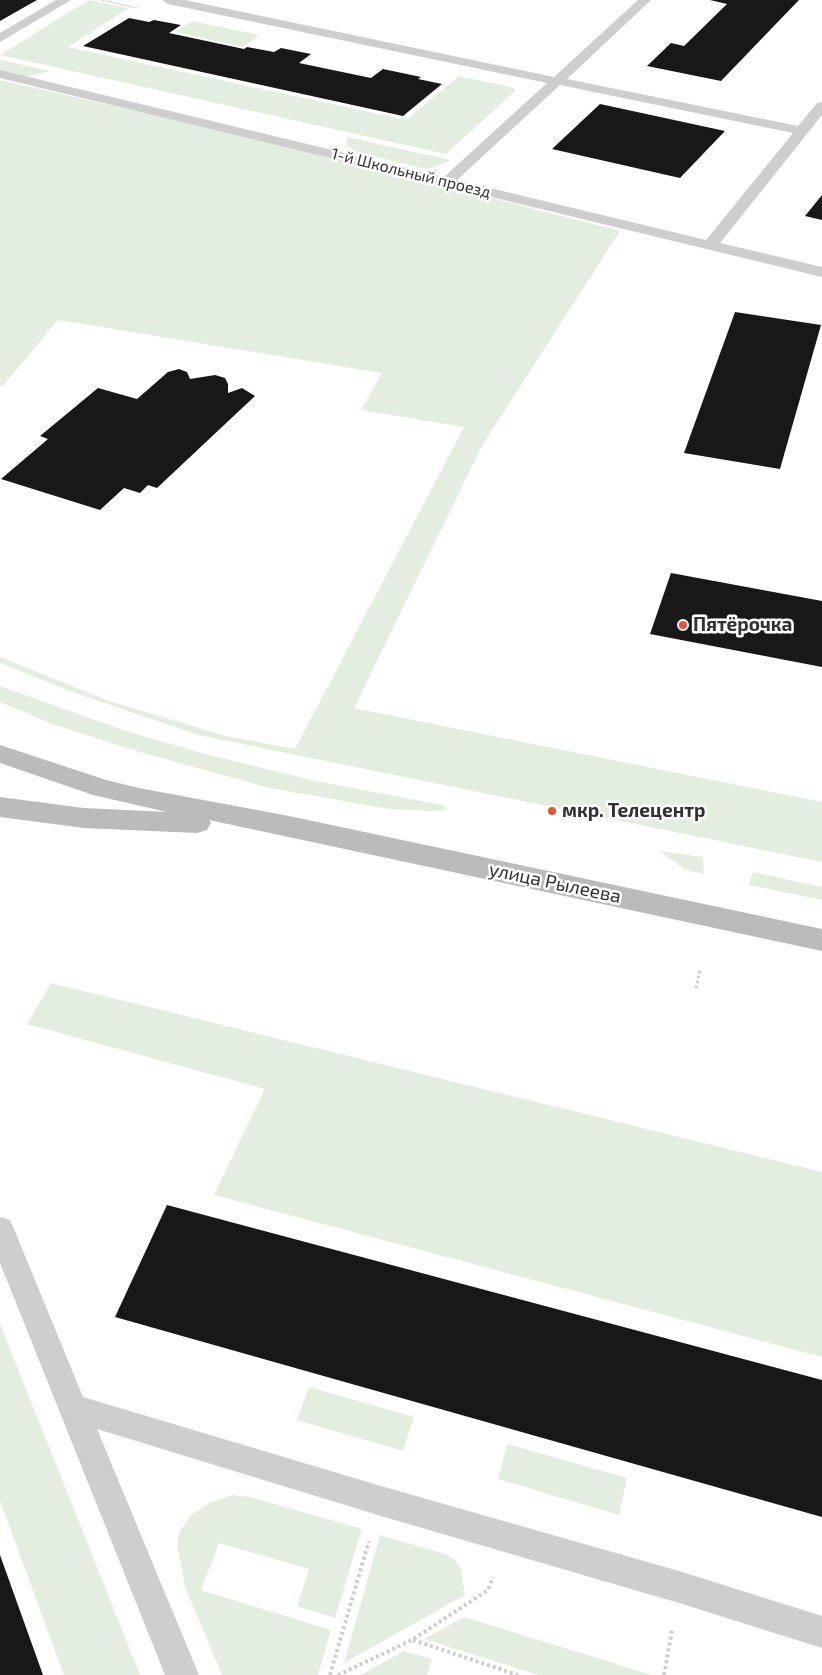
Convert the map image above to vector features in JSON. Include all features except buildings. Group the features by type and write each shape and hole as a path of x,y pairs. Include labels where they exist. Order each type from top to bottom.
{"main road":[{"path":"0,754 102,788 289,826"},
{"path":"0,807 84,818 289,826"},
{"name":"улица Рылеева","path":"289,826 822,940"}],"lane":[{"path":"0,38 65,0"},
{"path":"168,0 801,131"},
{"path":"447,181 645,0"},
{"name":"1-й Школьный проезд","path":"0,74 822,272"},
{"path":"710,245 822,106"},
{"path":"0,1229 182,1675"},
{"path":"72,1408 381,1501 507,1536 822,1632"}],"path":[{"path":"696,988 700,970"},
{"path":"330,1675 381,1501"},
{"path":"338,1675 412,1640 488,1590 507,1536"},
{"path":"412,1640 518,1675"}],"green space":[{"path":"89,0 129,8 68,47 406,120 459,76 511,87 516,90 446,154 0,55"},
{"path":"192,21 259,35 243,47 175,32"},
{"path":"0,60 50,71 25,77 0,73"},
{"path":"0,80 293,147 620,231 482,446 354,708 822,802 822,862 198,735 67,690 0,663 0,657 109,701 226,736 295,749 464,427 361,410 382,373 58,320 3,386 0,386"},
{"path":"347,137 451,160 432,168 421,168 357,152 347,146"},
{"path":"0,686 126,731 202,753 316,781 443,805 447,810 389,809 270,788 143,753 55,725 0,702"},
{"path":"659,851 703,857 704,874 686,870"},
{"path":"753,872 822,887 822,900 749,885"},
{"path":"51,983 822,1172 822,1357 214,1195 265,1089 27,1024"},
{"path":"0,1324 140,1675 64,1675 0,1501"},
{"path":"309,1387 414,1417 403,1451 297,1420"},
{"path":"507,1444 627,1478 619,1515 498,1479"},
{"path":"233,1495 250,1497 362,1529 335,1618 297,1606 309,1569 219,1543 201,1590 331,1630 318,1675 222,1675 185,1587 177,1545 179,1533 191,1515 211,1502"},
{"path":"380,1535 448,1555 454,1559 461,1569 465,1595 344,1663"},
{"path":"464,1617 652,1675 538,1675 424,1639"},
{"path":"404,1651 432,1659 427,1675 361,1675"}],"place":[{"name":"Пятёрочка","path":"683,625"},
{"name":"мкр. Телецентр","path":"552,811"}]}
